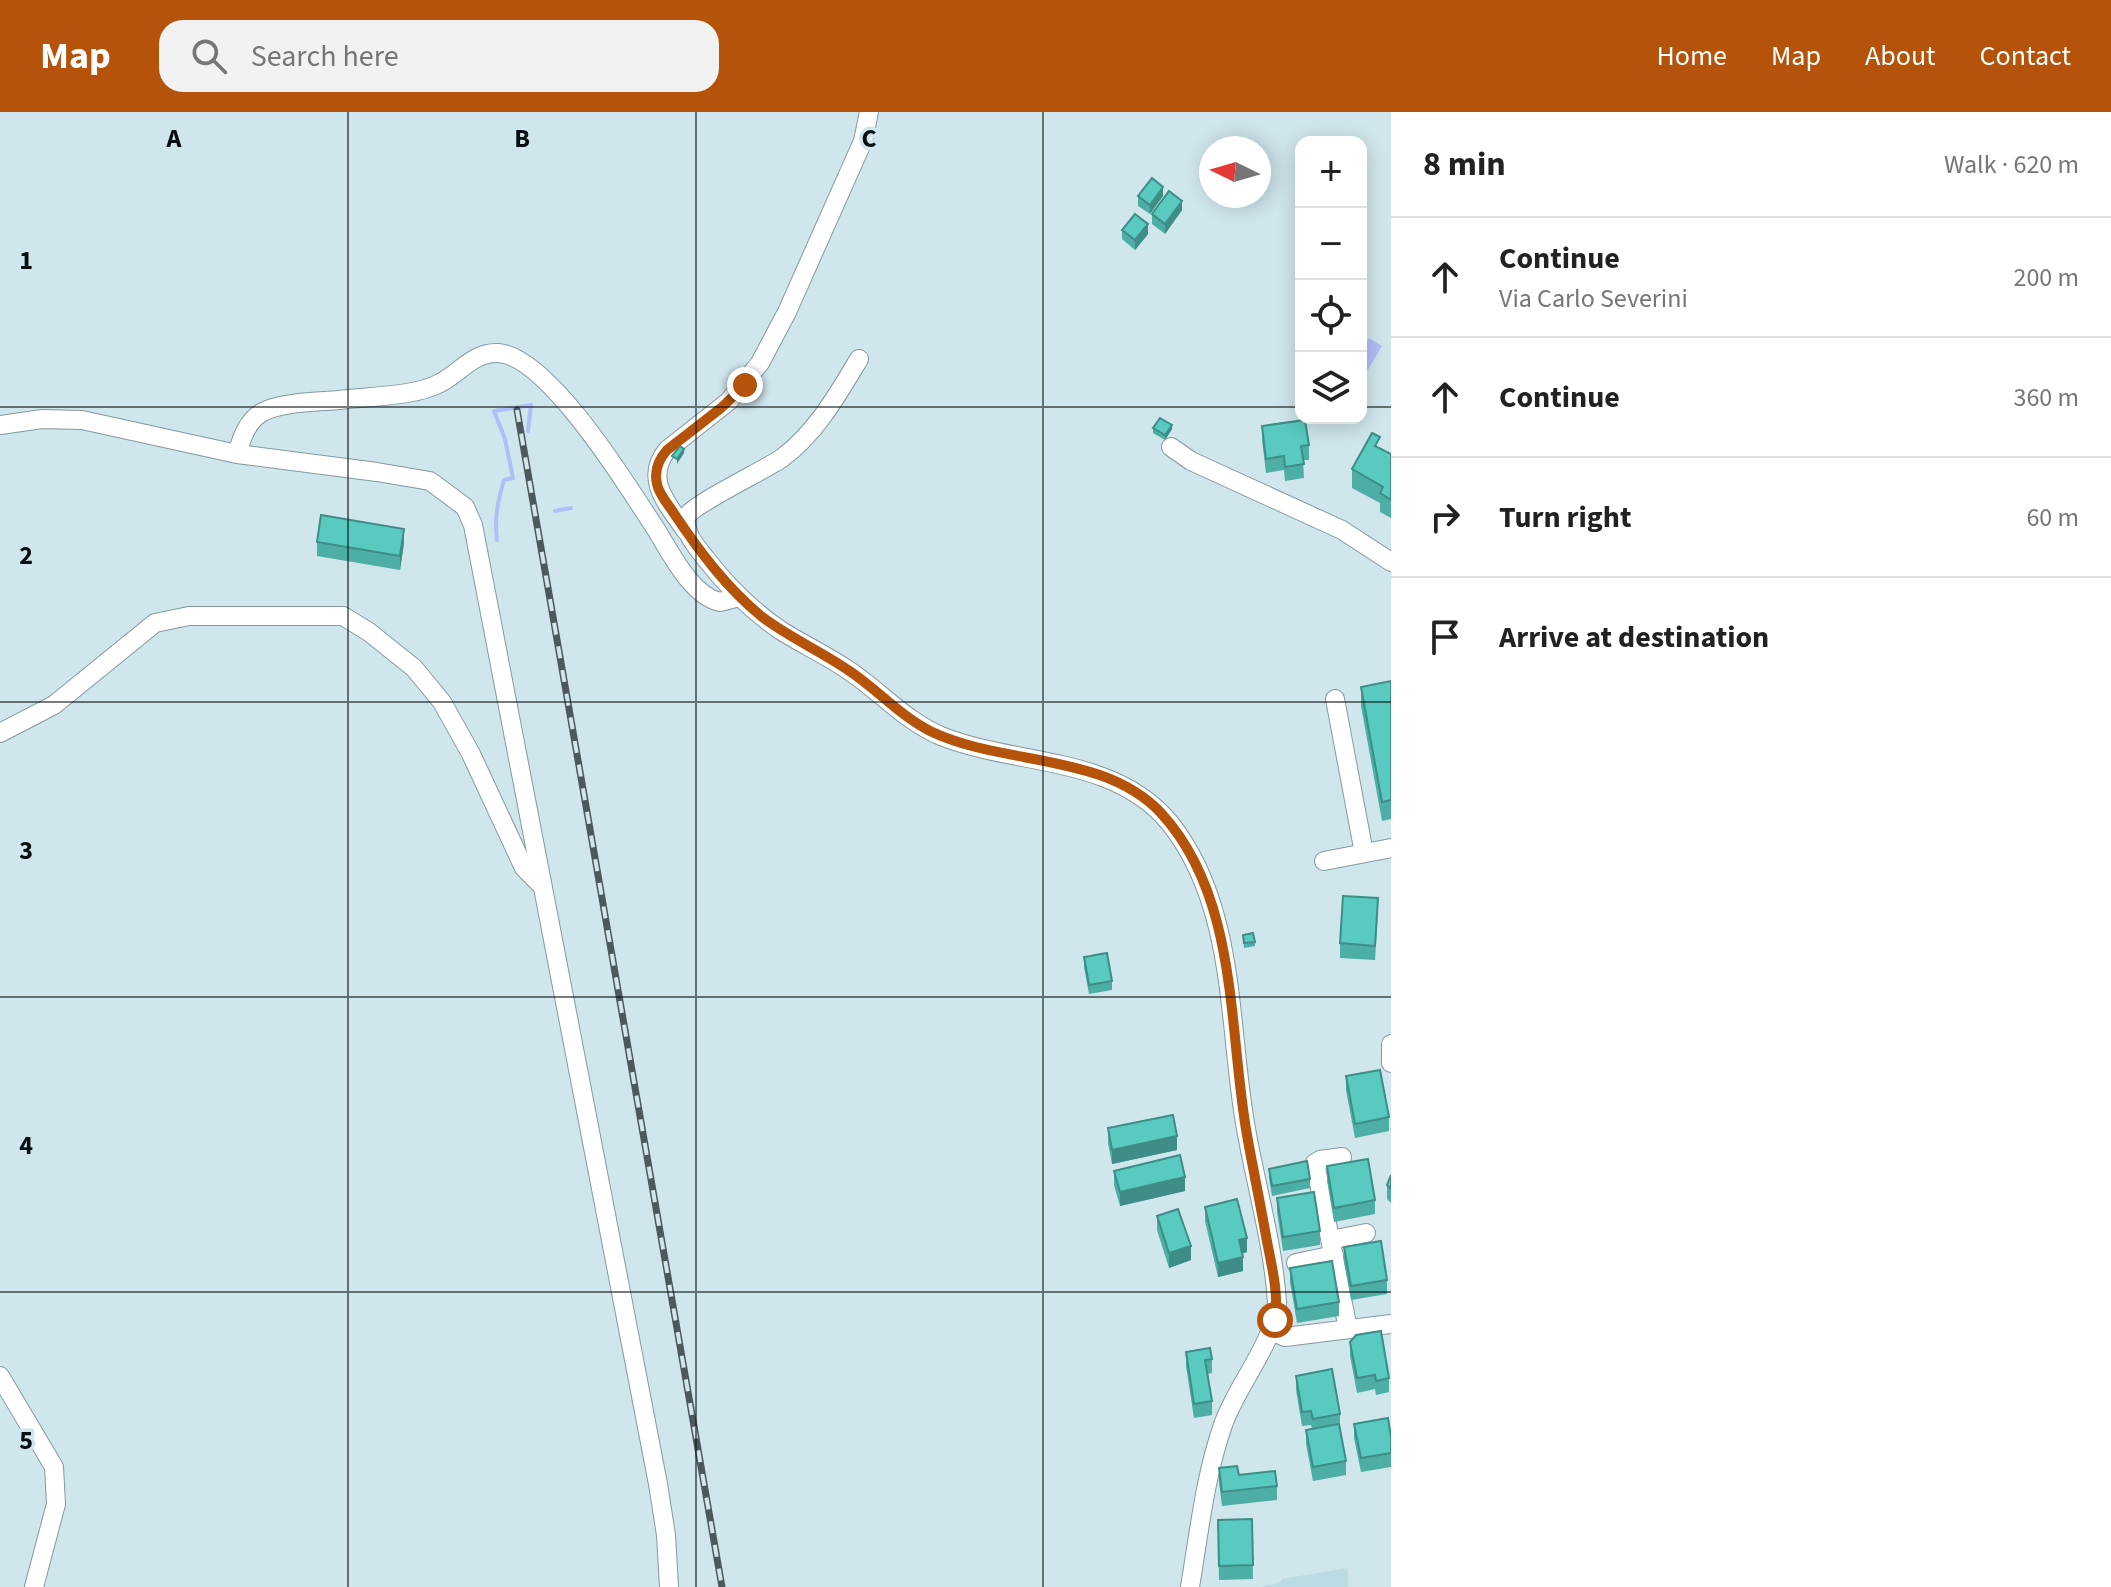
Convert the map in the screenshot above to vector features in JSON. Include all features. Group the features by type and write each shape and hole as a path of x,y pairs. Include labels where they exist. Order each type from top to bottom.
{"street":[{"path":"869,112 863,141 787,312 760,363 729,401 667,450 660,459 657,487 687,533 739,597 778,628 848,670 897,710 931,731 978,747 1090,772 1141,795 1186,846 1214,916 1227,977 1245,1126 1277,1308 1271,1331 1233,1399 1220,1431 1190,1587"},
{"path":"237,454 249,426 261,413 308,403 407,392 439,384 484,354 501,353 519,360 538,374 566,402 700,591 720,602 739,597"},
{"path":"687,533 686,521 690,510 765,469 799,443 827,410 859,359"},
{"path":"0,425 42,419 82,420 237,454 430,481 465,507 473,525 658,1484 666,1535 669,1587"},
{"path":"1171,447 1191,461 1342,530 1391,562"},
{"path":"0,733 54,705 155,623 189,616 343,616 369,632 414,668 442,702 471,754 524,868 541,885"},
{"path":"1335,699 1364,853"},
{"path":"1324,861 1391,848"},
{"path":"1391,1044 1391,1063"},
{"path":"1342,1157 1315,1163 1348,1329"},
{"path":"1296,1263 1366,1233"},
{"path":"1271,1331 1285,1337 1391,1324"},
{"path":"0,1376 54,1467 56,1504 34,1587"}],"shaded area":[{"path":"1348,1568 1348,1587 1259,1587 1280,1583 1281,1579"}],"water":[{"path":"1369,338 1382,346 1367,371 1367,352"}],"building":[{"path":"1152,178 1163,187 1150,205 1138,196"},
{"path":"1169,191 1182,201 1165,224 1152,214"},
{"path":"1135,214 1148,224 1135,240 1122,230"},
{"path":"1160,418 1172,425 1165,435 1153,428"},
{"path":"1295,421 1295,424 1306,424 1309,445 1301,446 1304,464 1285,467 1284,456 1266,459 1262,426"},
{"path":"1372,433 1380,437 1375,446 1391,454 1391,500 1380,493 1383,487 1352,469"},
{"path":"680,446 684,449 677,459 672,456"},
{"path":"321,515 404,529 400,556 317,542"},
{"path":"1391,681 1391,800 1382,802 1361,687"},
{"path":"1343,896 1378,898 1375,946 1340,943"},
{"path":"1253,933 1255,942 1244,943 1243,935"},
{"path":"1107,953 1112,981 1089,985 1084,957"},
{"path":"1380,1070 1389,1117 1355,1124 1346,1076"},
{"path":"1173,1115 1177,1136 1112,1150 1108,1128"},
{"path":"1180,1155 1185,1177 1120,1192 1114,1171"},
{"path":"1368,1159 1375,1200 1334,1208 1327,1166"},
{"path":"1307,1161 1310,1179 1272,1186 1269,1169"},
{"path":"1314,1192 1320,1231 1283,1237 1277,1198"},
{"path":"1237,1199 1247,1238 1239,1240 1243,1257 1218,1263 1205,1207"},
{"path":"1178,1209 1191,1246 1169,1253 1157,1216"},
{"path":"1381,1241 1387,1280 1351,1286 1344,1247"},
{"path":"1332,1261 1339,1302 1297,1309 1290,1268"},
{"path":"1381,1331 1389,1378 1376,1381 1375,1375 1357,1378 1350,1342 1356,1335"},
{"path":"1210,1348 1212,1359 1205,1360 1212,1401 1194,1404 1186,1352"},
{"path":"1332,1369 1340,1414 1313,1419 1311,1411 1302,1412 1296,1376"},
{"path":"1388,1418 1391,1453 1361,1458 1354,1424"},
{"path":"1339,1424 1346,1461 1313,1467 1306,1430"},
{"path":"1237,1466 1239,1475 1275,1471 1277,1486 1222,1492 1219,1468"},
{"path":"1252,1519 1253,1565 1219,1566 1218,1520"}],"waterway":[{"path":"497,540 496,517 500,495 504,480 513,478 505,439 494,411 531,405 528,431"},
{"path":"555,511 571,508"}],"railway":[{"path":"517,410 722,1587"}],"route":[{"path":"745,385 667,450 660,459 656,476 659,491 687,533 739,597 778,628 848,670 897,710 921,725 960,742 1090,772 1114,781 1152,804 1186,846 1210,904 1226,967 1242,1108 1274,1278 1277,1302 1275,1320"}]}
